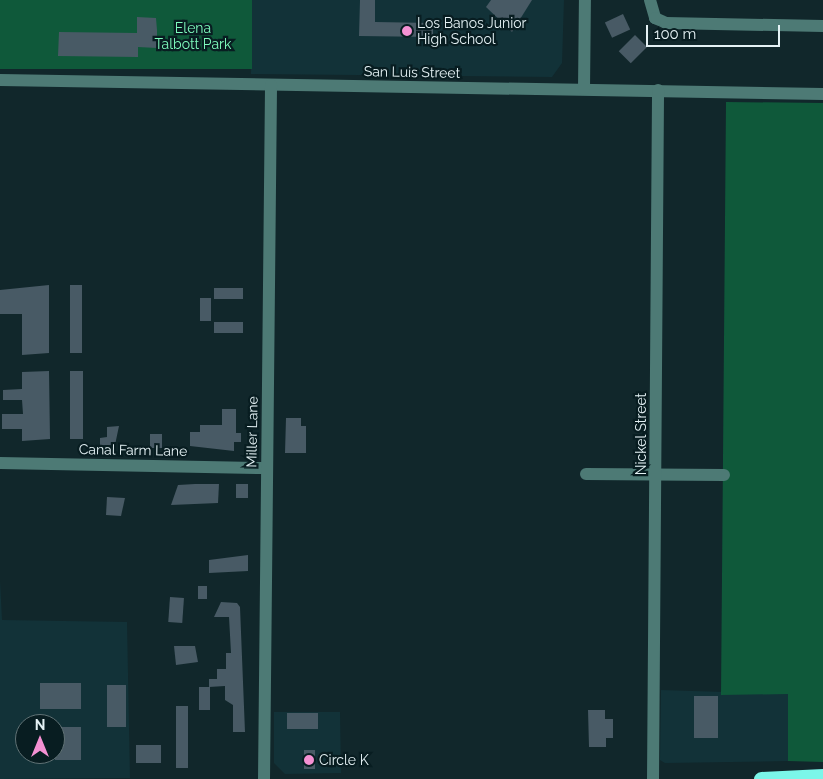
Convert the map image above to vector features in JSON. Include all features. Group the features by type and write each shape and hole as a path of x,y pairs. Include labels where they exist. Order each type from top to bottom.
{"highway":[{"path":"761,779 823,776"}],"street":[{"path":"584,89 585,0"},
{"path":"650,0 655,18 666,23 823,26"},
{"name":"San Luis Street","path":"0,80 823,94"},
{"name":"Miller Lane","path":"264,779 271,84"},
{"name":"Nickel Street","path":"653,779 658,90"},
{"name":"Canal Farm Lane","path":"0,463 266,468"},
{"path":"586,474 724,475"}],"shaded area":[{"name":"Los Banos Junior High School","path":"252,0 564,0 562,63 552,77 251,74"},
{"path":"0,580 2,620 127,622 130,778 0,779"},
{"path":"661,690 788,694 788,761 665,763 660,760"},
{"path":"274,712 340,712 341,773 285,774 274,763"}],"green space":[{"name":"Elena Talbott Park","path":"0,0 252,0 252,69 0,69"},
{"path":"726,102 823,103 823,762 788,761 788,694 721,695"}],"building":[{"path":"360,0 375,0 375,22 433,23 433,37 359,36"},
{"path":"491,0 532,0 512,32 486,7"},
{"path":"623,14 630,29 612,38 605,22"},
{"path":"137,17 156,18 157,48 138,47 138,57 58,56 59,32 137,33"},
{"path":"635,35 647,47 631,63 619,51"},
{"path":"49,285 49,353 22,355 22,314 0,314 0,290"},
{"path":"70,285 82,285 82,353 70,353"},
{"path":"214,288 243,288 243,299 214,299"},
{"path":"200,298 211,298 211,321 200,321"},
{"path":"214,322 243,322 243,333 214,333"},
{"path":"49,371 50,439 22,441 22,429 2,429 2,414 23,414 22,400 3,400 3,390 22,389 22,372"},
{"path":"70,371 83,371 83,439 70,439"},
{"path":"222,409 236,409 236,433 241,433 241,442 234,442 234,451 190,446 190,432 200,432 200,425 222,425"},
{"path":"286,418 301,418 301,426 306,426 306,453 285,453"},
{"path":"119,426 115,445 100,445 100,438 107,437 107,427"},
{"path":"150,434 162,434 162,448 150,448"},
{"path":"219,484 218,503 171,505 178,485"},
{"path":"236,484 248,484 248,498 236,498"},
{"path":"107,497 125,498 121,516 106,515"},
{"path":"248,555 248,571 209,573 209,560"},
{"path":"198,586 207,586 207,599 198,599"},
{"path":"170,597 184,598 182,623 168,622"},
{"path":"221,602 237,603 240,607 245,732 233,732 233,705 225,700 225,686 209,687 209,679 217,679 217,669 226,669 226,653 231,653 229,617 214,617"},
{"path":"174,646 195,646 198,662 176,665"},
{"path":"40,683 81,683 81,709 40,709"},
{"path":"107,685 126,685 126,727 107,727"},
{"path":"199,687 210,687 210,710 199,710"},
{"path":"694,696 718,696 718,738 694,738"},
{"path":"176,706 188,706 188,768 176,768"},
{"path":"588,710 605,710 605,719 613,719 613,738 606,738 606,747 589,747"},
{"path":"287,713 318,713 318,729 287,729"},
{"path":"65,727 81,727 81,760 65,760"},
{"path":"136,745 161,745 161,763 136,763"},
{"path":"304,750 315,750 315,769 304,769"}],"place":[{"name":"Los Banos Junior High School","path":"407,31"},
{"name":"Circle K","path":"309,760"}]}
